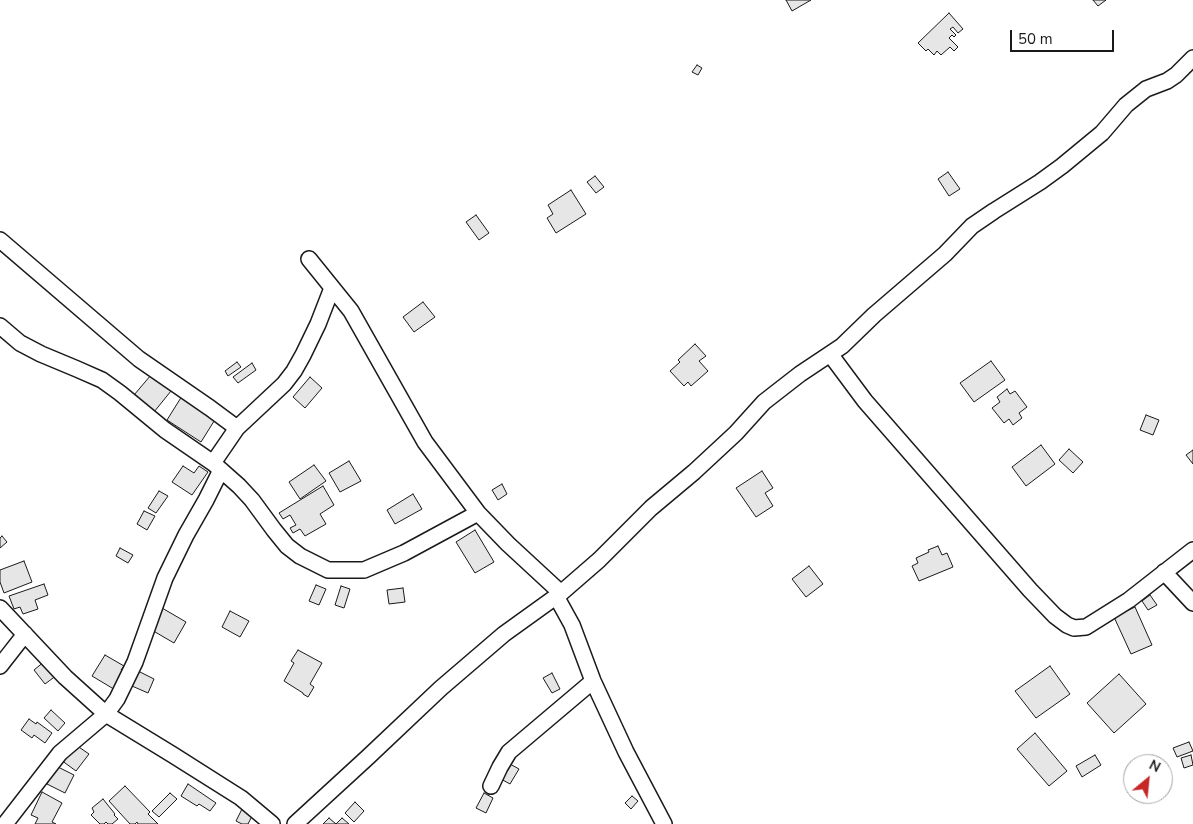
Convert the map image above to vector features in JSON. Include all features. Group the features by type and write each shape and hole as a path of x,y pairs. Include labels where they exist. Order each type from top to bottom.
{"street":[{"path":"298,823 441,688 504,634 559,594 599,560 651,508 736,433 764,402 800,374 842,346 874,315 944,254 972,226 1062,166 1102,133 1126,104 1146,89 1167,81 1176,75 1193,58"},
{"path":"0,240 139,359 237,428"},
{"path":"309,259 351,311 425,442 478,513 559,594 593,680 626,752 664,824"},
{"path":"5,824 60,753 106,714 117,699 135,662 165,578 206,500 217,466 237,428 284,384 294,371 310,340 332,288"},
{"path":"0,326 20,343 102,380 120,393 165,430 217,466 239,486 287,546 300,556 328,570 364,570 404,553 478,513"},
{"path":"830,354 865,402 1030,590 1055,616 1067,625 1074,628 1086,627 1129,600 1193,550"},
{"path":"1164,572 1193,603"},
{"path":"0,608 66,677 106,714 241,798 272,824"},
{"path":"0,666 25,634"},
{"path":"491,786 509,752 593,680"}],"building":[{"path":"786,0 811,0 792,11"},
{"path":"1093,0 1106,0 1098,6"},
{"path":"949,13 963,29 958,33 953,27 950,29 956,35 954,37 952,35 949,38 958,47 954,51 950,47 941,55 937,51 934,55 928,49 926,51 918,43"},
{"path":"697,65 702,68 698,75 692,72"},
{"path":"948,172 960,189 949,196 938,179"},
{"path":"595,176 604,187 596,193 587,182"},
{"path":"571,190 586,214 556,233 547,218 553,214 548,205"},
{"path":"476,215 489,233 479,240 466,222"},
{"path":"423,302 435,317 414,332 403,317"},
{"path":"695,344 706,356 699,361 708,371 691,386 688,382 684,386 670,371 680,362 678,360"},
{"path":"991,361 1005,380 974,402 960,383"},
{"path":"237,362 241,367 228,376 225,371"},
{"path":"252,363 256,370 238,383 233,377"},
{"path":"151,375 171,391 154,412 134,395"},
{"path":"310,377 322,388 305,408 293,397"},
{"path":"1007,389 1010,394 1015,391 1027,407 1019,413 1022,418 1013,425 1009,419 1004,423 992,408 1000,402 997,397"},
{"path":"182,396 216,418 201,442 167,420"},
{"path":"1146,415 1159,420 1153,435 1140,430"},
{"path":"1041,445 1055,464 1026,486 1012,467"},
{"path":"1069,449 1083,462 1073,473 1059,460"},
{"path":"1193,450 1193,464 1186,455"},
{"path":"349,461 361,481 340,492 329,473"},
{"path":"314,465 326,481 300,499 289,482"},
{"path":"183,466 194,473 199,466 208,472 192,495 172,482"},
{"path":"762,471 773,488 765,493 773,506 756,517 736,488"},
{"path":"502,484 507,494 498,500 492,490"},
{"path":"323,486 334,505 320,514 326,524 305,536 300,529 293,533 290,528 296,525 290,515 283,519 279,513"},
{"path":"159,491 168,496 156,513 148,508"},
{"path":"413,494 422,509 395,524 387,510"},
{"path":"144,511 155,516 147,530 137,524"},
{"path":"475,530 494,562 475,573 456,542"},
{"path":"2,536 7,542 0,548 0,538"},
{"path":"938,546 942,555 947,553 953,567 919,581 912,566 918,563 916,558"},
{"path":"120,548 133,555 128,563 116,556"},
{"path":"24,561 32,582 4,593 0,582 0,570"},
{"path":"809,566 823,584 806,597 792,579"},
{"path":"44,584 48,595 35,600 38,609 23,614 20,607 14,609 9,596"},
{"path":"316,585 326,589 319,605 309,601"},
{"path":"341,586 350,589 344,608 335,605"},
{"path":"403,588 405,602 389,604 387,590"},
{"path":"1150,595 1157,605 1148,610 1142,601"},
{"path":"1135,607 1152,645 1131,654 1114,617"},
{"path":"162,608 186,622 174,643 150,629"},
{"path":"230,611 249,621 240,637 222,627"},
{"path":"298,650 322,663 310,684 314,687 308,697 284,681 294,663 291,661"},
{"path":"105,655 124,666 121,670 127,673 117,691 92,676"},
{"path":"45,661 57,675 45,684 34,670"},
{"path":"1050,666 1070,694 1036,718 1015,691"},
{"path":"138,671 154,679 148,693 132,686"},
{"path":"552,673 560,689 552,693 543,678"},
{"path":"1119,674 1146,704 1114,733 1087,703"},
{"path":"51,710 65,723 58,731 44,718"},
{"path":"29,719 36,724 37,722 52,733 45,743 34,735 32,738 21,730"},
{"path":"1035,733 1067,771 1049,786 1017,749"},
{"path":"1189,742 1193,751 1177,757 1173,748"},
{"path":"73,743 89,754 76,771 61,760"},
{"path":"1095,755 1101,765 1082,777 1076,766"},
{"path":"1191,755 1193,765 1184,768 1181,758"},
{"path":"510,764 519,769 510,784 501,779"},
{"path":"56,766 74,775 65,793 47,784"},
{"path":"188,784 216,803 210,811 199,804 197,806 181,796"},
{"path":"125,786 150,812 148,814 158,824 138,824 137,822 130,824 109,801"},
{"path":"42,792 62,803 52,822 56,824 35,824 38,818 31,815"},
{"path":"170,793 177,799 159,817 152,811"},
{"path":"484,793 493,798 486,813 476,808"},
{"path":"632,796 638,801 631,809 625,803"},
{"path":"103,799 118,819 112,824 106,822 100,824 91,815 94,812 92,808"},
{"path":"355,802 364,811 354,822 345,813"},
{"path":"244,805 255,810 248,824 236,821"},
{"path":"329,818 336,824 323,824"},
{"path":"342,818 349,824 336,824"}]}
